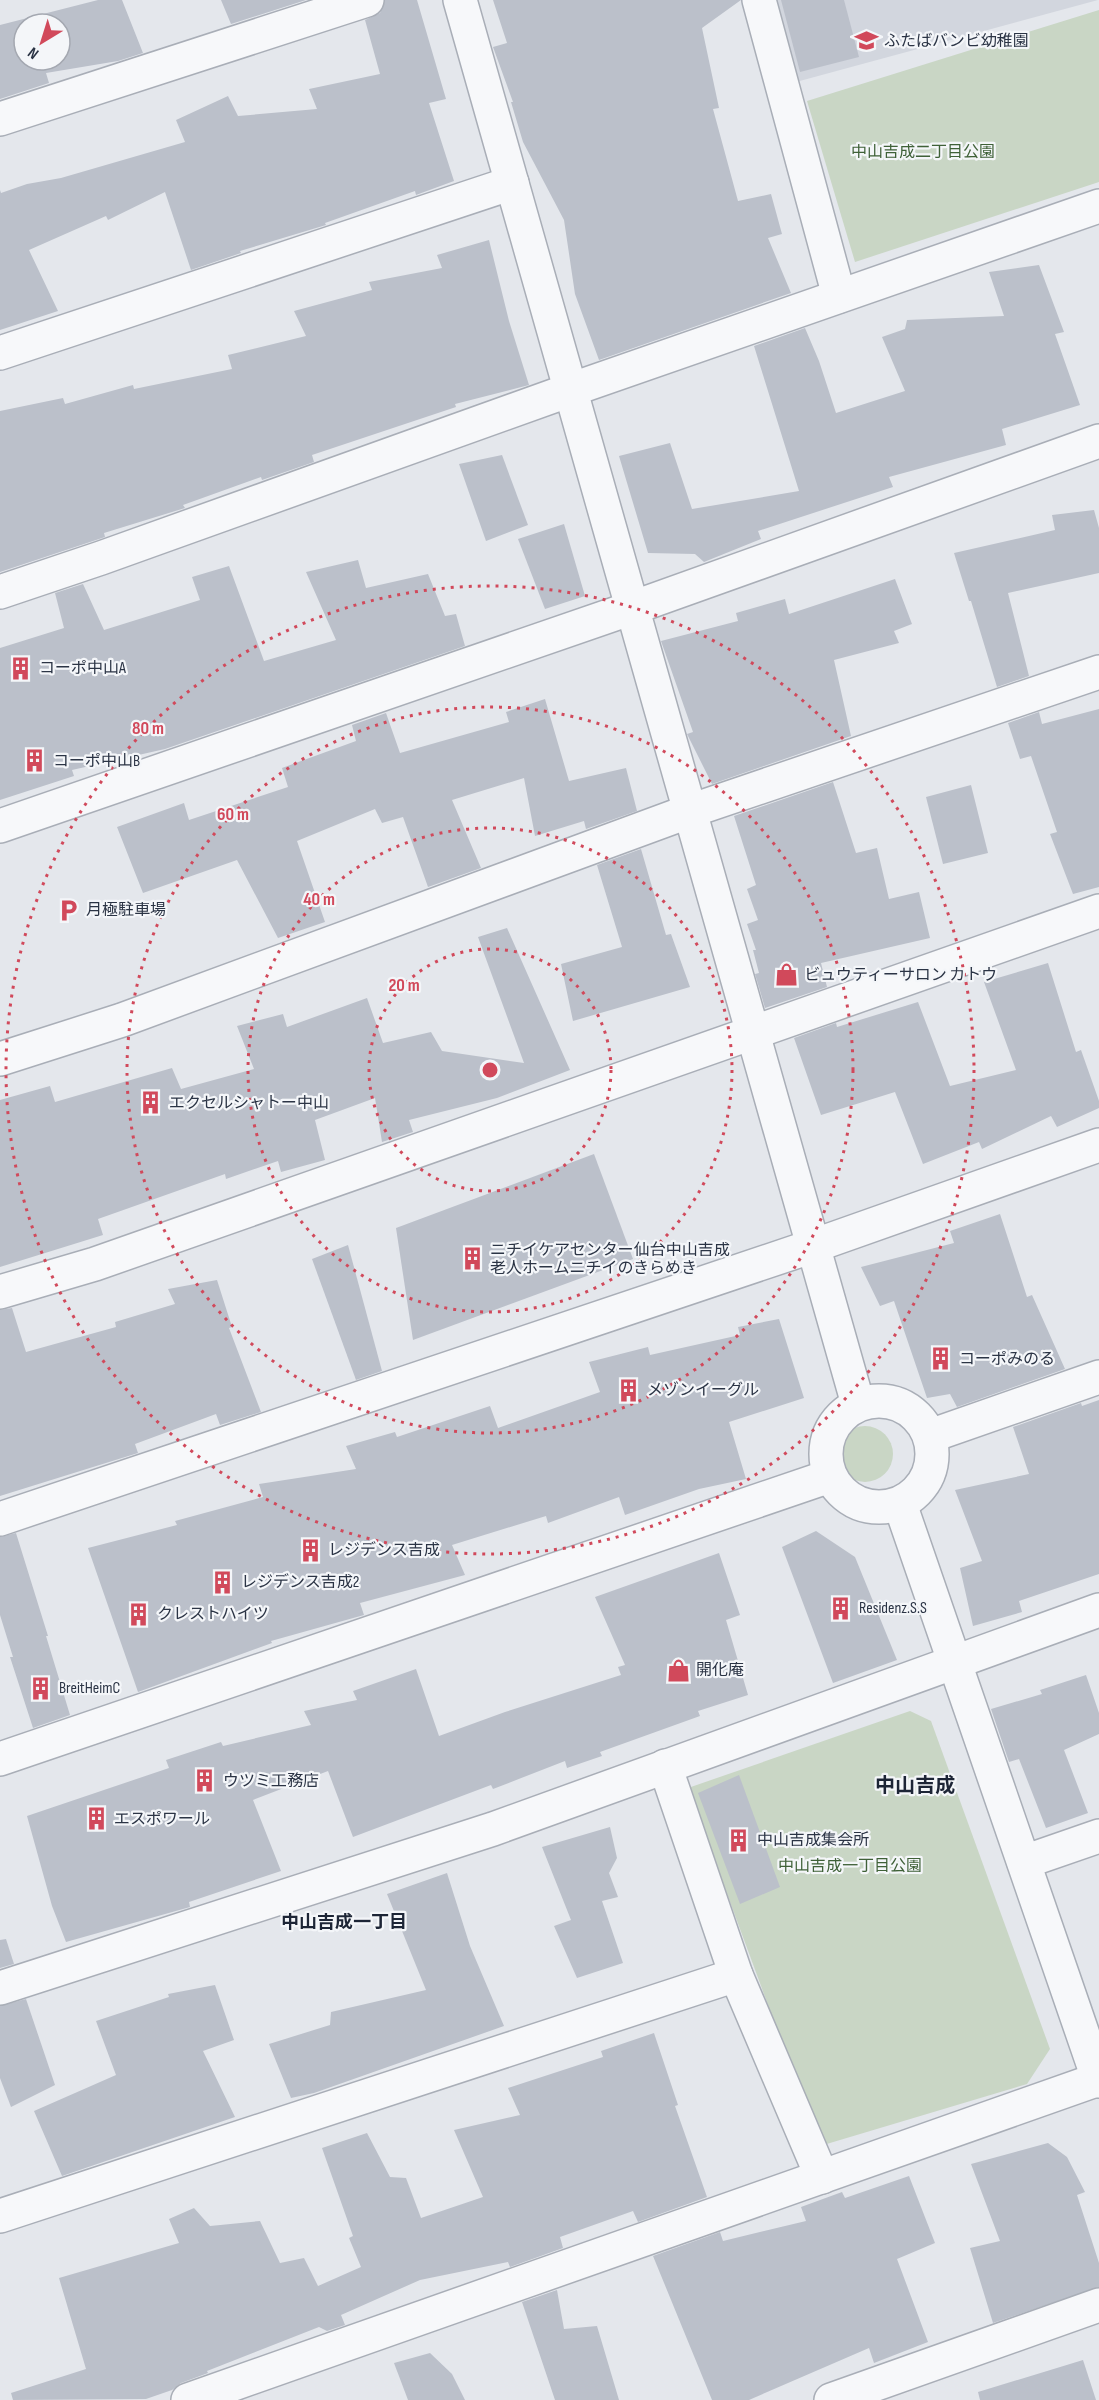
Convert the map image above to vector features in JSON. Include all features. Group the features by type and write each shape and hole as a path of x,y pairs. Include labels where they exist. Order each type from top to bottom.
{"street":[{"path":"0,119 367,0"},
{"path":"460,0 858,1404"},
{"path":"759,0 839,296"},
{"path":"0,353 512,183"},
{"path":"0,592 1099,206"},
{"path":"0,826 632,608 1099,441"},
{"path":"0,1059 122,1020 690,811 1099,672"},
{"path":"0,1292 106,1260 1099,911"},
{"path":"0,1519 813,1246 1099,1145"},
{"path":"930,1436 1099,1377"},
{"path":"875,1400 893,1401 909,1409 922,1421 930,1436 933,1452 931,1468 924,1483 914,1495 900,1504 884,1508 868,1506 853,1500 840,1490 830,1476 826,1460 826,1442 833,1426 844,1413 858,1404 875,1400"},
{"path":"0,1759 830,1476"},
{"path":"188,2400 1099,2079 900,1504"},
{"path":"0,1988 493,1829 1099,1610"},
{"path":"665,1767 736,1975 822,2177"},
{"path":"1024,1862 1099,1836"},
{"path":"0,2216 736,1975"},
{"path":"831,2400 1099,2305"}],"shaded area":[{"name":"ふたばバンビ幼稚園","path":"773,0 1098,0 796,82"}],"green space":[{"name":"中山吉成二丁目公園","path":"1099,10 1099,182 855,262 807,101"},
{"path":"865,1426 876,1428 885,1434 891,1443 893,1454 891,1465 885,1474 876,1480 865,1482 854,1480 845,1474 839,1465 837,1454 839,1443 845,1434 854,1428"},
{"name":"中山吉成一丁目公園","path":"910,1711 931,1721 1050,2049 1027,2084 820,2146 688,1788"}],"building":[{"path":"98,0 122,0 143,53 118,61 72,69 72,12 51,12"},
{"path":"221,0 306,0 231,24"},
{"path":"385,0 417,0 446,99 429,103 454,181 416,195 415,191 325,223 326,225 240,251 241,253 191,270 165,192 108,220 106,216 29,250 58,311 0,330 0,190 1,193 27,184 61,178 185,142 176,120 228,96 238,116 317,109 309,89 380,74 365,20 380,13"},
{"path":"493,0 741,0 702,28 719,108 713,109 738,201 771,194 782,234 768,238 791,293 599,360 575,294 564,220 523,142 511,102 513,102 493,47 507,43"},
{"path":"781,0 844,0 859,57 800,72"},
{"path":"12,22 12,72 52,72 46,73 49,83 0,99 0,25"},
{"path":"489,240 509,321 529,385 455,404 456,407 312,455 314,462 262,480 261,477 183,505 185,508 104,533 105,537 0,572 0,411 63,398 65,404 133,385 134,389 232,369 228,355 306,336 294,311 372,290 369,282 442,268 437,255"},
{"path":"1039,265 1064,332 1055,334 1080,405 1002,429 1006,445 889,477 893,487 758,531 761,539 704,562 695,554 648,553 619,456 670,443 692,509 799,491 754,346 805,328 819,361 836,413 905,391 882,337 905,329 907,320 1004,316 989,272"},
{"path":"502,455 528,525 486,541 459,464"},
{"path":"1094,510 1099,528 1099,573 1008,593 1029,676 997,687 954,553 1055,530 1052,515"},
{"path":"564,524 585,596 545,609 518,539"},
{"path":"358,560 366,588 428,574 445,616 456,614 465,646 165,749 72,770 74,776 0,800 0,648 64,628 55,593 83,584 104,630 200,600 192,577 229,566 264,661 336,640 306,572"},
{"path":"895,579 912,624 894,631 899,643 834,660 851,736 712,784 687,734 693,732 661,641 738,621 736,613 785,599 789,614"},
{"path":"545,699 569,781 626,768 637,811 586,829 584,821 535,836 524,778 452,800 481,868 428,887 403,817 382,823 375,809 297,841 325,922 278,938 237,860 143,893 117,827 184,803 189,820 288,787 282,768 356,741 352,725 386,713 400,753 509,722 506,712"},
{"path":"1099,709 1099,887 1073,894 1050,834 1057,832 1031,756 1020,759 1008,723 1039,712 1042,724"},
{"path":"833,782 856,853 877,848 889,899 919,892 930,938 821,963 827,987 765,1008 755,974 759,973 753,950 756,950 747,924 758,920 747,889 756,885 734,816"},
{"path":"971,785 988,853 943,864 926,797"},
{"path":"641,849 666,935 671,934 690,987 573,1021 561,964 622,947 597,865"},
{"path":"507,928 570,1070 497,1098 409,1120 413,1132 382,1142 375,1098 315,1120 325,1160 281,1172 278,1161 226,1179 225,1174 98,1219 103,1235 0,1267 0,1100 50,1086 55,1102 172,1068 181,1089 254,1069 237,1026 283,1014 287,1027 367,998 383,1043 431,1032 442,1051 524,1063 478,937"},
{"path":"1048,963 1076,1052 1081,1050 1099,1101 1099,1108 1057,1127 1051,1116 982,1149 979,1142 923,1164 895,1092 821,1115 794,1038 836,1023 837,1027 918,1002 950,1086 1016,1070 984,982"},
{"name":"ニチイケアセンター仙台中山吉成 老人ホームニチイのきらめき","path":"594,1154 633,1259 413,1340 396,1228"},
{"path":"1000,1214 1027,1297 1032,1295 1065,1369 957,1407 950,1394 927,1398 894,1301 880,1306 861,1267 954,1243 950,1231"},
{"path":"348,1245 382,1371 356,1380 312,1259"},
{"path":"217,1280 232,1327 229,1328 261,1412 220,1425 216,1414 135,1444 138,1453 0,1496 0,1310 12,1308 26,1352 116,1327 115,1322 175,1304 168,1289"},
{"path":"779,1319 804,1398 729,1422 746,1479 699,1489 625,1515 619,1497 548,1523 546,1516 452,1545 465,1575 360,1603 364,1615 271,1641 272,1643 138,1692 88,1548 177,1525 175,1521 263,1497 259,1484 356,1469 346,1446 395,1432 397,1437 490,1406 498,1428 600,1392 589,1362 648,1347 650,1355 740,1335 738,1327"},
{"path":"1099,1400 1099,1574 1019,1601 1022,1612 973,1626 960,1568 982,1561 955,1490 1029,1474 1013,1427 1081,1403 1082,1406"},
{"name":"Residenz.S.S","path":"816,1531 855,1557 897,1660 833,1683 782,1547"},
{"path":"16,1533 70,1715 33,1728 10,1657 13,1657 0,1615 0,1537"},
{"path":"719,1553 740,1615 726,1620 748,1695 698,1711 700,1716 600,1752 602,1756 567,1768 565,1761 493,1789 491,1785 353,1837 328,1771 253,1800 281,1871 189,1902 190,1907 66,1942 52,1906 27,1816 169,1768 166,1760 221,1742 223,1746 311,1725 304,1711 357,1700 353,1691 416,1669 439,1736 621,1675 618,1667 625,1665 595,1597"},
{"path":"1086,1675 1099,1713 1099,1734 1064,1750 1088,1813 1046,1828 1019,1759 1009,1762 991,1709 1042,1694 1040,1690"},
{"name":"中山吉成集会所","path":"739,1775 780,1887 740,1904 698,1793"},
{"path":"610,1827 617,1858 609,1873 618,1897 602,1901 623,1963 577,1978 554,1926 571,1920 542,1847"},
{"path":"447,1873 470,1946 504,2026 314,2093 291,2098 269,2044 330,2025 331,2012 426,1990 387,1894"},
{"path":"6,1939 14,1964 0,1968 0,1940"},
{"path":"215,1985 234,2040 203,2051 235,2117 62,2176 34,2111 116,2075 96,2021 169,1997 168,1994"},
{"path":"26,1999 55,2085 11,2107 0,2078 0,2006"},
{"path":"654,2033 678,2105 675,2106 707,2197 638,2222 633,2211 560,2237 563,2248 510,2267 508,2262 420,2280 341,2315 345,2325 327,2331 319,2327 207,2371 208,2373 181,2383 172,2390 146,2399 13,2400 11,2393 86,2369 59,2278 179,2243 169,2219 194,2208 210,2226 260,2221 280,2263 304,2258 318,2286 361,2267 349,2238 353,2236 322,2148 367,2133 390,2177 406,2178 421,2218 483,2197 454,2130 520,2115 508,2088 603,2057 601,2051"},
{"path":"1048,2143 1067,2157 1085,2192 1077,2195 1099,2263 1099,2287 993,2323 970,2248 1000,2241 971,2164"},
{"path":"909,2176 935,2243 897,2259 928,2342 874,2363 869,2348 749,2400 712,2400 653,2256 720,2232 723,2241 806,2221 801,2207 842,2192 845,2198"},
{"path":"557,2290 564,2329 597,2326 619,2400 555,2400 522,2302"},
{"path":"430,2353 452,2374 465,2400 408,2400 394,2363"},
{"path":"1083,2360 1096,2400 980,2400 978,2392"}],"place":[{"name":"ふたばバンビ幼稚園","path":"866,41"},
{"name":"コーポ中山A","path":"21,668"},
{"name":"コーポ中山B","path":"35,761"},
{"name":"月極駐車場","path":"68,910"},
{"name":"ビュウティーサロン カトウ","path":"786,975"},
{"name":"エクセルシャトー中山","path":"151,1103"},
{"name":"ニチイケアセンター仙台中山吉成 老人ホームニチイのきらめき","path":"472,1259"},
{"name":"コーポみのる","path":"941,1359"},
{"name":"メゾンイーグル","path":"629,1390"},
{"name":"レジデンス吉成","path":"310,1550"},
{"name":"レジデンス吉成2","path":"223,1582"},
{"name":"Residenz.S.S","path":"841,1608"},
{"name":"クレストハイツ","path":"139,1614"},
{"name":"開化庵","path":"678,1670"},
{"name":"BreitHeimC","path":"41,1688"},
{"name":"ウツミ工務店","path":"205,1781"},
{"name":"エスポワール","path":"96,1819"},
{"name":"中山吉成集会所","path":"739,1840"}],"district":[{"name":"中山吉成","path":"915,1786"},
{"name":"中山吉成一丁目","path":"344,1922"}]}
